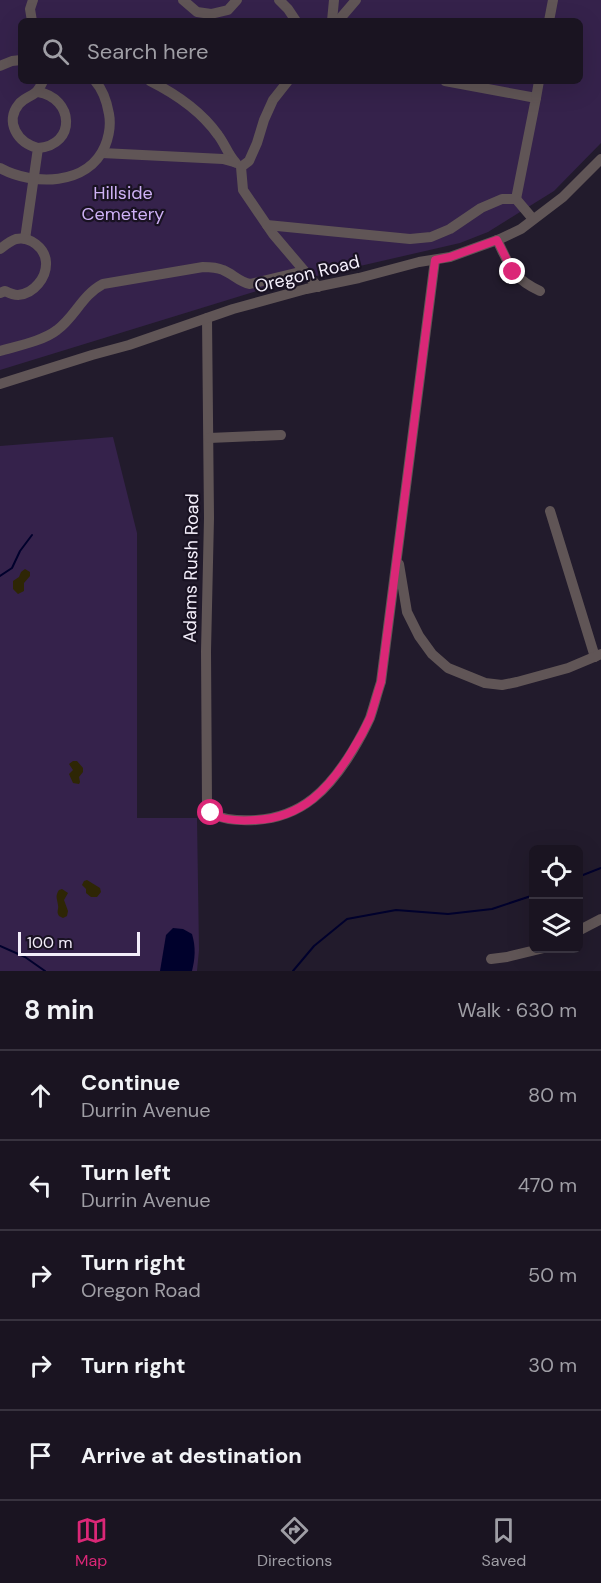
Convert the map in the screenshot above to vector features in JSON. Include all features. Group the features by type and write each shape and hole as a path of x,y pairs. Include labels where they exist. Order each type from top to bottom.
{"street":[{"path":"32,18 30,9 33,0"},
{"path":"183,0 197,12 211,14 228,10 237,0"},
{"path":"279,0 294,18"},
{"path":"332,18 334,0"},
{"path":"341,18 356,0"},
{"path":"550,18 553,0"},
{"path":"0,66 18,60"},
{"path":"38,92 52,96 58,102 63,108 67,122 58,141 52,146 38,148 19,137 13,126 13,120 20,102 38,92 42,84"},
{"path":"0,168 20,176 51,180 68,178 88,168 102,153 107,142 110,120 105,97 97,84"},
{"path":"156,84 184,101 204,118 220,138 237,164 243,190 267,225 318,287"},
{"path":"102,153 223,159 237,164 249,161 273,100 286,84"},
{"path":"461,84 536,98"},
{"path":"516,199 538,84"},
{"path":"25,239 38,148"},
{"name":"Oregon Road","path":"0,384 129,345 233,309 450,257 497,240 521,229 563,197 601,159"},
{"path":"267,225 410,239 430,237 450,229 481,208 502,199 516,199 533,219"},
{"path":"0,249 15,239 33,242 41,249 45,269 34,289 27,293 18,295 2,290"},
{"path":"497,240 513,272 527,285 540,291"},
{"path":"435,260 397,551 407,612 419,636 432,654 448,668 485,682 502,685 548,674 598,656 550,511"},
{"path":"0,351 57,331 90,292 103,284 202,267 224,270 244,283 250,284 304,271"},
{"name":"Adams Rush Road","path":"207,318 209,518 206,651 207,804 211,814 220,818 246,820 268,819 284,815 315,798 345,763 369,719 381,682 397,551"},
{"path":"208,438 281,435"},
{"path":"583,929 601,919"},
{"path":"491,958 529,952"}],"green space":[{"name":"Hillside Cemetery","path":"0,0 601,0 601,143 554,191 488,232 460,243 273,286 0,370"},
{"path":"113,437 137,533 137,818 197,818 199,950 197,971 0,971 0,446"}],"sand":[{"path":"25,569 30,572 30,576 24,583 24,591 18,594 13,589 13,581"},
{"path":"77,761 83,768 79,784 73,783 69,774 73,770 69,764"},
{"path":"87,880 100,888 101,892 97,897 91,897 86,893 82,885"},
{"path":"62,889 68,893 64,900 68,911 67,916 63,918 58,914 57,897 59,890"}],"water":[{"path":"173,928 183,929 192,934 195,953 192,971 160,971 166,935"}],"waterway":[{"path":"0,576 12,568 20,551 32,535"},
{"path":"583,875 601,868"},
{"path":"293,971 314,946 347,919 396,910 448,914 492,909 529,897"},
{"path":"0,946 25,957 45,971"}],"route":[{"path":"211,813 220,818 268,819 299,808 315,798 328,785 358,741 369,719 381,682 435,260 497,240 513,272"}]}
